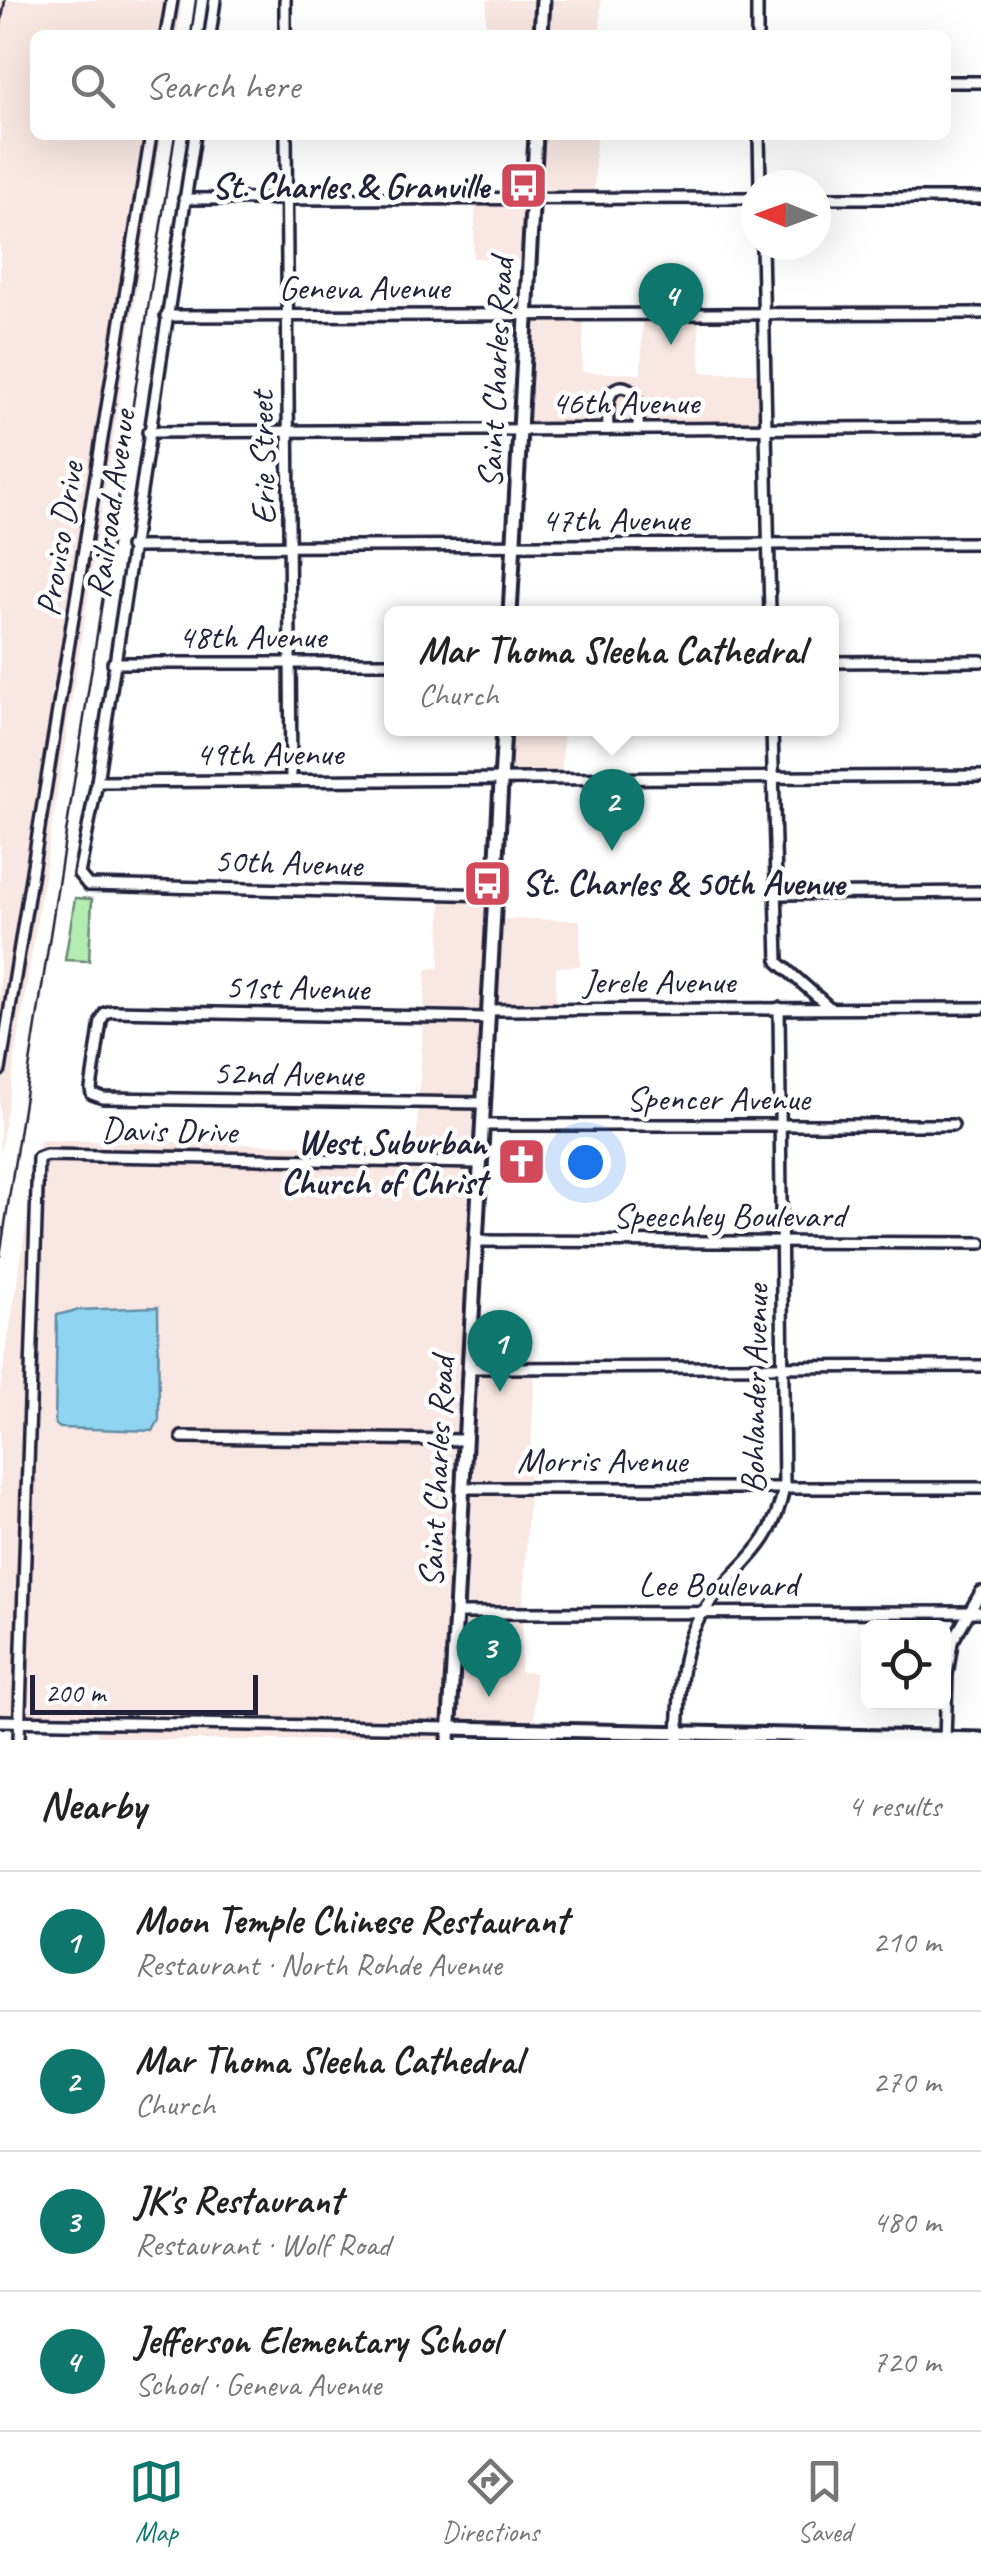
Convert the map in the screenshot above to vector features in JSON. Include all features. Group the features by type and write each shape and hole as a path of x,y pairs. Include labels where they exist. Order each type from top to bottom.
{"main road":[{"path":"542,30 543,0"},
{"name":"Saint Charles Road","path":"510,606 536,140"},
{"name":"Saint Charles Road","path":"449,1734 504,736"},
{"path":"449,1734 981,1738"}],"street":[{"path":"167,30 172,0"},
{"path":"211,30 215,0"},
{"path":"285,0 285,30"},
{"path":"756,0 758,30"},
{"path":"951,82 981,82"},
{"name":"Proviso Drive","path":"0,1070 150,140"},
{"name":"Railroad Avenue","path":"82,881 79,874 194,140"},
{"name":"Erie Street","path":"286,140 291,780"},
{"path":"759,140 760,170"},
{"path":"184,199 741,198"},
{"path":"831,198 981,198"},
{"path":"762,260 770,606"},
{"name":"Geneva Avenue","path":"166,316 981,314"},
{"path":"608,430 608,398 624,387 638,401 638,429"},
{"name":"46th Avenue","path":"148,432 981,427"},
{"name":"47th Avenue","path":"130,547 981,544"},
{"path":"839,662 981,662"},
{"name":"48th Avenue","path":"113,663 384,663"},
{"path":"772,736 778,962 829,1007 981,1008"},
{"name":"49th Avenue","path":"96,782 981,776"},
{"name":"50th Avenue","path":"82,881 88,885 494,895"},
{"path":"776,894 981,892"},
{"name":"Jerele Avenue","path":"488,1014 829,1007"},
{"name":"Bohlander Avenue","path":"678,1737 682,1674 690,1638 703,1611 766,1541 778,1517 784,1488 779,1008"},
{"name":"51st Avenue","path":"92,1094 105,1013 488,1014"},
{"name":"52nd Avenue","path":"92,1094 103,1098 484,1103"},
{"name":"Spencer Avenue","path":"482,1125 953,1125"},
{"name":"Davis Drive","path":"20,1722 38,1158 46,1155 480,1163"},
{"name":"Speechley Boulevard","path":"476,1241 981,1243"},
{"path":"469,1368 981,1366"},
{"name":"Morris Avenue","path":"182,1437 465,1440"},
{"name":"Morris Avenue","path":"462,1488 981,1488"},
{"path":"945,1739 952,1642 981,1592"},
{"name":"Lee Boulevard","path":"456,1613 981,1612"},
{"path":"0,1721 449,1734"},
{"path":"19,1740 20,1722"}],"shaded area":[{"path":"0,0 182,0 178,30 30,30 30,140 160,140 0,1155"},
{"path":"487,0 542,0 540,30 485,27"},
{"path":"545,0 601,0 600,30 543,30"},
{"path":"537,140 596,140 594,198 534,198"},
{"path":"532,198 528,261 473,258 476,199"},
{"path":"528,317 584,317 582,372 641,374 643,317 698,317 701,373 763,373 764,427 522,428"},
{"path":"506,736 564,736 561,777 503,777"},
{"path":"442,894 493,895 447,1725 0,1717 0,1389 40,1140 416,1147 426,969 439,968"},
{"path":"495,919 580,920 580,966 556,967 556,1007 491,1007"},
{"path":"471,1366 535,1367 520,1672 535,1673 534,1728 452,1725"},
{"path":"97,1729 447,1730 446,1740 97,1740"}],"green space":[{"path":"75,898 92,899 89,961 65,960"}],"water":[{"path":"158,1307 159,1420 153,1431 60,1428 55,1424 57,1315 77,1310"}],"railway":[{"path":"0,31 5,0"},
{"path":"192,30 196,0"},
{"path":"0,1256 174,140"}],"place":[{"name":"St. Charles & Granville","path":"524,186"},
{"name":"Jefferson Elementary School","path":"671,345"},
{"name":"Mar Thoma Sleeha Cathedral","path":"612,851"},
{"name":"St. Charles & 50th Avenue","path":"487,883"},
{"name":"West Suburban Church of Christ","path":"521,1162"},
{"name":"Moon Temple Chinese Restaurant","path":"500,1392"},
{"name":"JK's Restaurant","path":"489,1697"}]}
